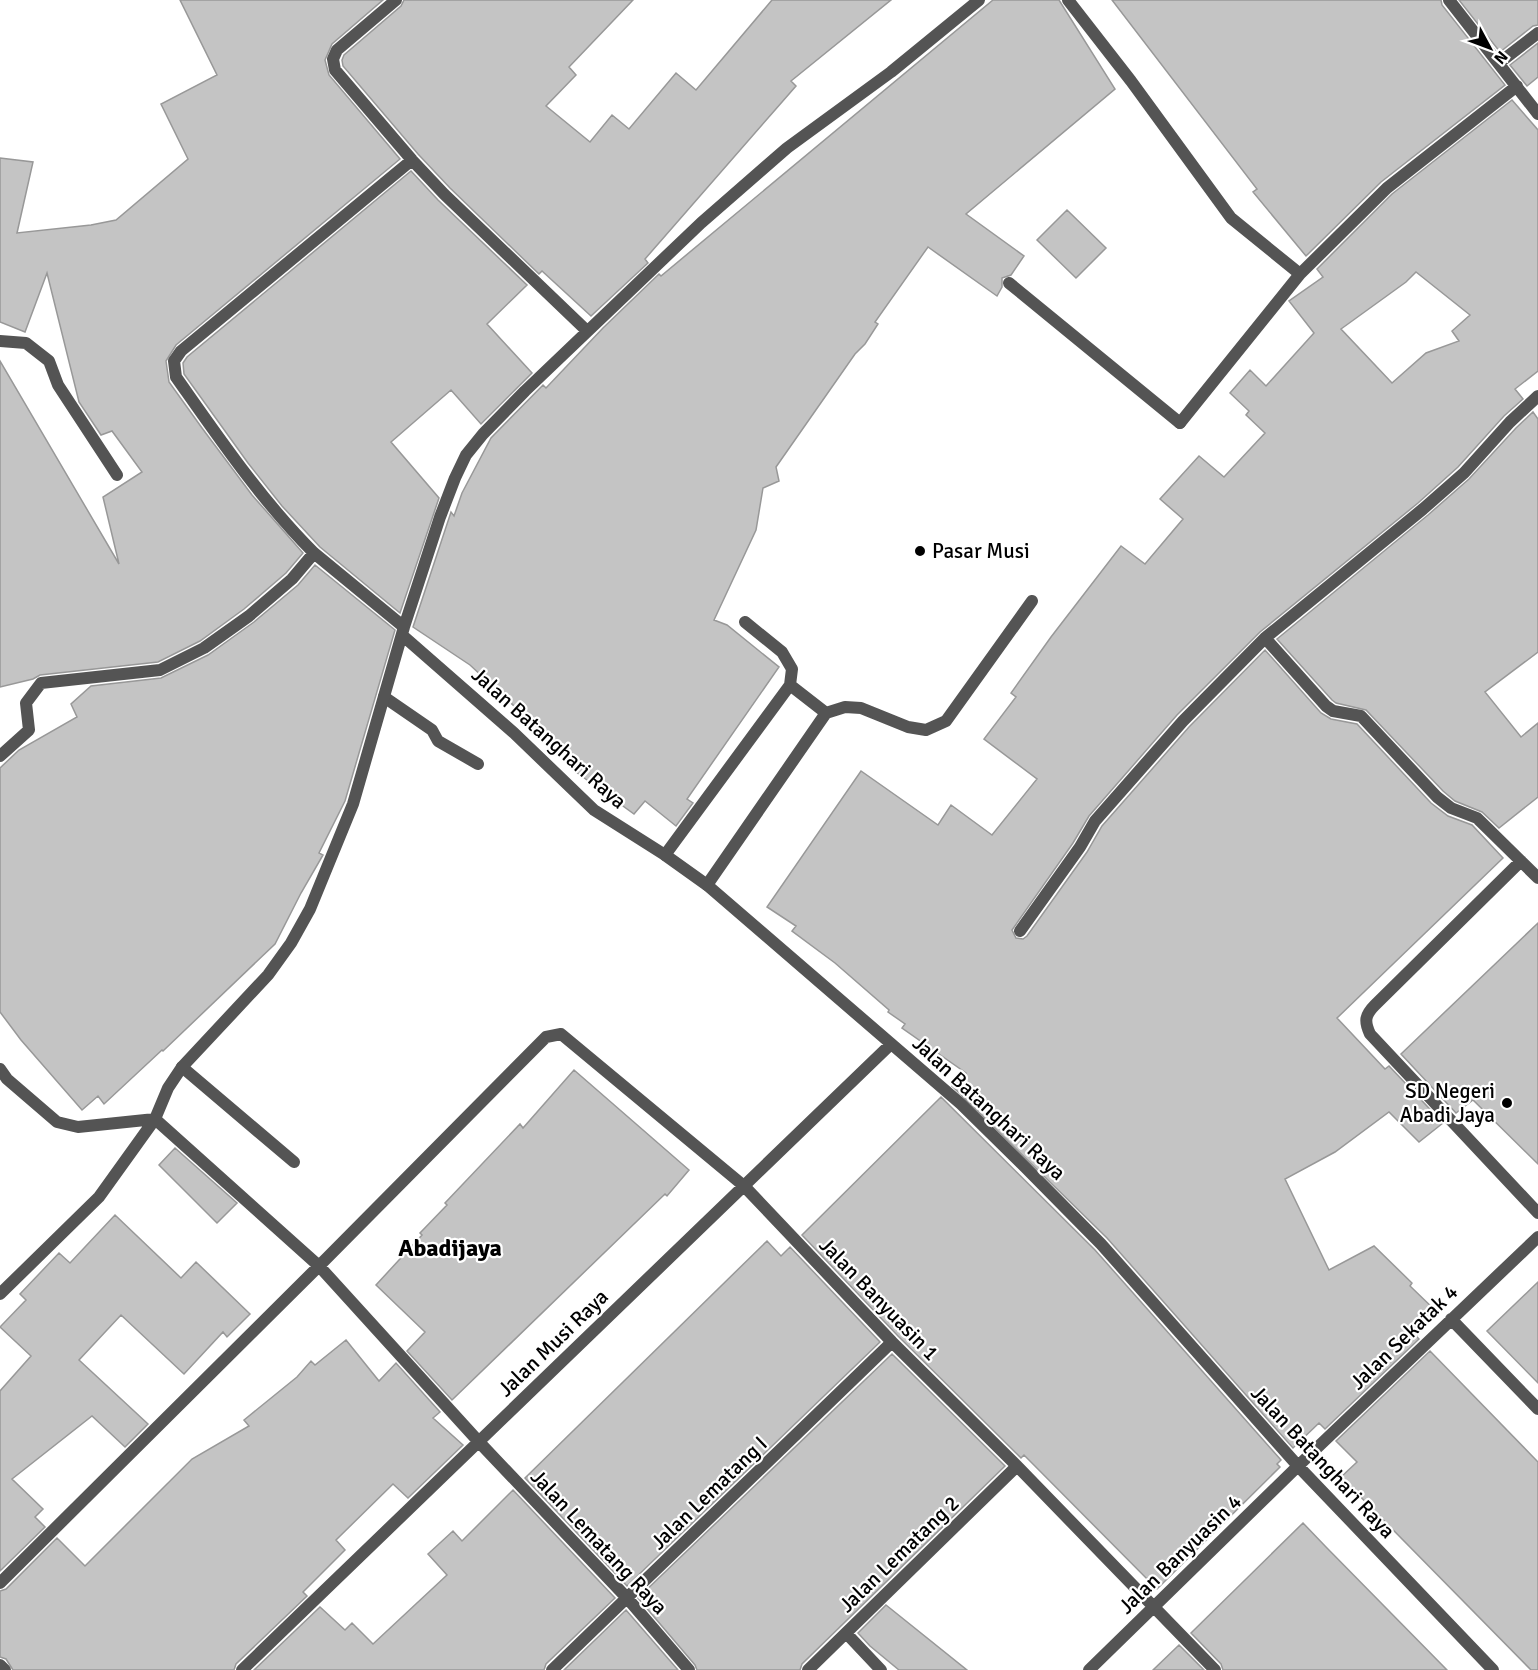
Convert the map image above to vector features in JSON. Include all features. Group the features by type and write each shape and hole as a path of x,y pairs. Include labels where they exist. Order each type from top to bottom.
{"street":[{"path":"396,0 337,50 333,59 334,70 444,194 586,330"},
{"path":"0,1294 99,1197 155,1119 168,1088 182,1067 268,975 291,943 310,909 353,804 403,631 440,517 455,477 466,456 483,434 586,330 701,223 787,148 891,72 979,0"},
{"path":"1068,0 1131,81 1231,218 1300,274"},
{"path":"1449,0 1538,114"},
{"path":"1499,63 1538,33"},
{"path":"1009,283 1180,423 1300,274 1387,188 1517,86"},
{"name":"Jalan Batanghari Raya","path":"412,160 181,351 174,361 176,377 248,478 314,553 403,631 594,810 707,885 961,1104 1101,1244 1298,1466 1493,1670"},
{"path":"0,341 26,343 50,361 58,385 117,475"},
{"path":"1020,931 1110,802 1182,721 1265,638 1424,509 1464,472 1510,422 1538,396"},
{"path":"0,756 29,730 26,702 41,683 160,670 204,648 249,616 292,579 314,553"},
{"path":"707,885 826,713 845,707 861,708 908,727 926,730 946,721 1032,601"},
{"path":"665,855 790,686 792,669 782,652 746,622"},
{"path":"1265,638 1326,706 1333,711 1361,716 1437,797 1451,808 1477,818 1538,878"},
{"path":"790,686 826,713"},
{"path":"384,697 432,730 438,741 478,764"},
{"path":"1521,861 1382,997 1367,1013 1365,1023 1370,1034 1538,1213"},
{"name":"Jalan Banyuasin 1","path":"320,1266 546,1037 561,1034 744,1186 892,1342 1017,1466 1215,1670"},
{"name":"Jalan Musi Raya","path":"242,1670 891,1044"},
{"path":"182,1067 294,1162"},
{"path":"0,1070 7,1079 57,1122 78,1127 155,1119"},
{"name":"Jalan Lematang Raya","path":"155,1119 320,1266 479,1442 628,1599 689,1670"},
{"name":"Jalan Sekatak 4","path":"1298,1466 1538,1237"},
{"path":"0,1583 320,1266"},
{"path":"1451,1319 1538,1409"},
{"name":"Jalan Lematang I","path":"552,1670 892,1342"},
{"name":"Jalan Lematang 2","path":"808,1670 1017,1466"},
{"name":"Jalan Banyuasin 4","path":"1089,1670 1298,1466"},
{"path":"846,1633 881,1670"},
{"path":"0,1665 5,1670"}],"building":[{"path":"180,0 383,0 332,44 325,60 329,75 400,159 176,345 166,361 169,382 252,495 303,553 286,573 244,609 200,641 158,662 40,675 33,679 0,687 0,361 119,564 103,497 142,472 112,431 101,435 79,402 47,273 25,332 0,322 0,158 33,162 17,233 116,220 188,159 161,104 217,75"},
{"path":"404,0 633,0 569,67 576,75 546,106 590,142 612,115 629,129 676,73 696,90 772,0 891,0 791,81 796,86 645,259 648,263 591,316 542,271 539,274 450,188 343,66 344,55 401,6"},
{"path":"993,0 1059,0 1115,89 966,214 1024,256 1011,275 1002,278 1002,287 997,296 928,247 875,322 878,324 865,344 855,354 776,467 779,481 763,488 756,530 714,620 727,625 779,667 687,799 693,803 676,826 645,801 634,814 576,772 540,734 542,732 470,665 413,627 451,512 454,516 462,493 491,438 543,385 546,388 659,274 661,276"},
{"path":"1112,0 1441,0 1442,5 1505,85 1381,182 1306,256 1253,192 1257,189"},
{"path":"1459,0 1538,0 1538,25 1533,26 1500,52"},
{"path":"1538,43 1538,77 1527,86 1510,65"},
{"path":"1512,100 1538,130 1538,371 1515,389 1523,399 1504,416 1458,467 1418,503 1260,632 1177,715 1089,816 1073,843 1012,930 1016,938 1023,939 1027,936 1087,852 1102,826 1189,727 1265,650 1321,713 1331,719 1357,724 1431,803 1448,816 1472,825 1503,858 1337,1018 1385,1069 1389,1066 1443,1123 1419,1142 1389,1112 1335,1152 1285,1179 1329,1270 1374,1246 1412,1283 1410,1286 1438,1313 1416,1336 1419,1339 1325,1429 1319,1423 1293,1448 1107,1238 952,1086 966,1073 902,1028 905,1024 888,1012 889,1010 835,963 792,931 796,926 767,907 861,771 938,825 951,805 992,835 1037,779 984,739 1016,697 1011,693 1121,546 1145,564 1183,519 1160,499 1199,456 1224,477 1265,433 1246,415 1249,411 1230,393 1250,370 1266,386 1314,333 1289,301 1323,277 1317,269 1392,194","holes":["1416,272 1470,315 1452,331 1459,341 1426,353 1392,383 1341,329 1406,282"]},
{"path":"411,171 527,285 487,324 532,373 481,424 451,390 391,442 439,498 400,613 320,547 282,506 184,374 183,363 187,357"},
{"path":"1067,210 1106,248 1076,278 1037,240"},
{"path":"1533,412 1538,419 1538,652 1485,692 1521,737 1538,723 1538,797 1499,828 1482,812 1455,801 1443,791 1366,710 1332,700 1277,639 1469,479"},
{"path":"315,565 395,630 345,801 319,853 323,855 275,944 104,1104 98,1096 82,1110 21,1040 0,1012 0,768 19,750 77,717 71,704 91,686 161,678 208,655 254,622 298,585"},
{"name":"SD Negeri Abadi Jaya","path":"1538,923 1538,1164 1473,1100 1456,1113 1401,1054"},
{"path":"574,1070 689,1170 667,1196 665,1194 452,1400 407,1351 425,1332 376,1285 422,1235 420,1233 447,1205 445,1203 520,1124 523,1128"},
{"path":"941,1097 1095,1250 1281,1460 1277,1464 1280,1467 1157,1589 1024,1455 1021,1458 898,1336 802,1235"},
{"path":"175,1148 237,1203 217,1223 159,1165"},
{"path":"115,1215 181,1278 196,1262 250,1314 227,1337 223,1332 184,1374 121,1315 79,1360 148,1424 125,1447 92,1416 12,1479 43,1509 35,1517 45,1527 0,1571 0,1391 31,1356 0,1327 26,1300 20,1294 59,1253 70,1263"},
{"path":"767,1241 781,1256 790,1247 880,1342 627,1586 525,1478"},
{"path":"1538,1282 1538,1383 1487,1331"},
{"path":"346,1340 379,1381 396,1363 440,1412 433,1418 463,1445 408,1498 393,1484 336,1540 345,1550 303,1592 307,1596 236,1664 234,1670 13,1670 6,1659 0,1657 0,1591 6,1589 57,1538 85,1566 192,1459 249,1426 244,1420 297,1377 311,1361 315,1365"},
{"path":"1430,1351 1538,1462 1538,1670 1531,1670 1341,1477 1357,1462 1336,1441"},
{"path":"892,1354 1005,1466 802,1664 800,1670 697,1670 638,1598"},
{"path":"513,1490 615,1598 546,1664 544,1670 254,1670 320,1607 345,1630 352,1623 373,1644 447,1575 428,1554 453,1531 462,1541"},
{"path":"1303,1523 1447,1670 1223,1670 1221,1664 1191,1633"},
{"path":"886,1605 967,1670 899,1670 858,1633"},
{"path":"626,1610 678,1670 564,1670"},
{"path":"1179,1645 1204,1670 1153,1670"}],"place":[{"name":"Pasar Musi","path":"920,551"},
{"name":"SD Negeri Abadi Jaya","path":"1507,1103"}],"district":[{"name":"Abadijaya","path":"450,1248"}]}
